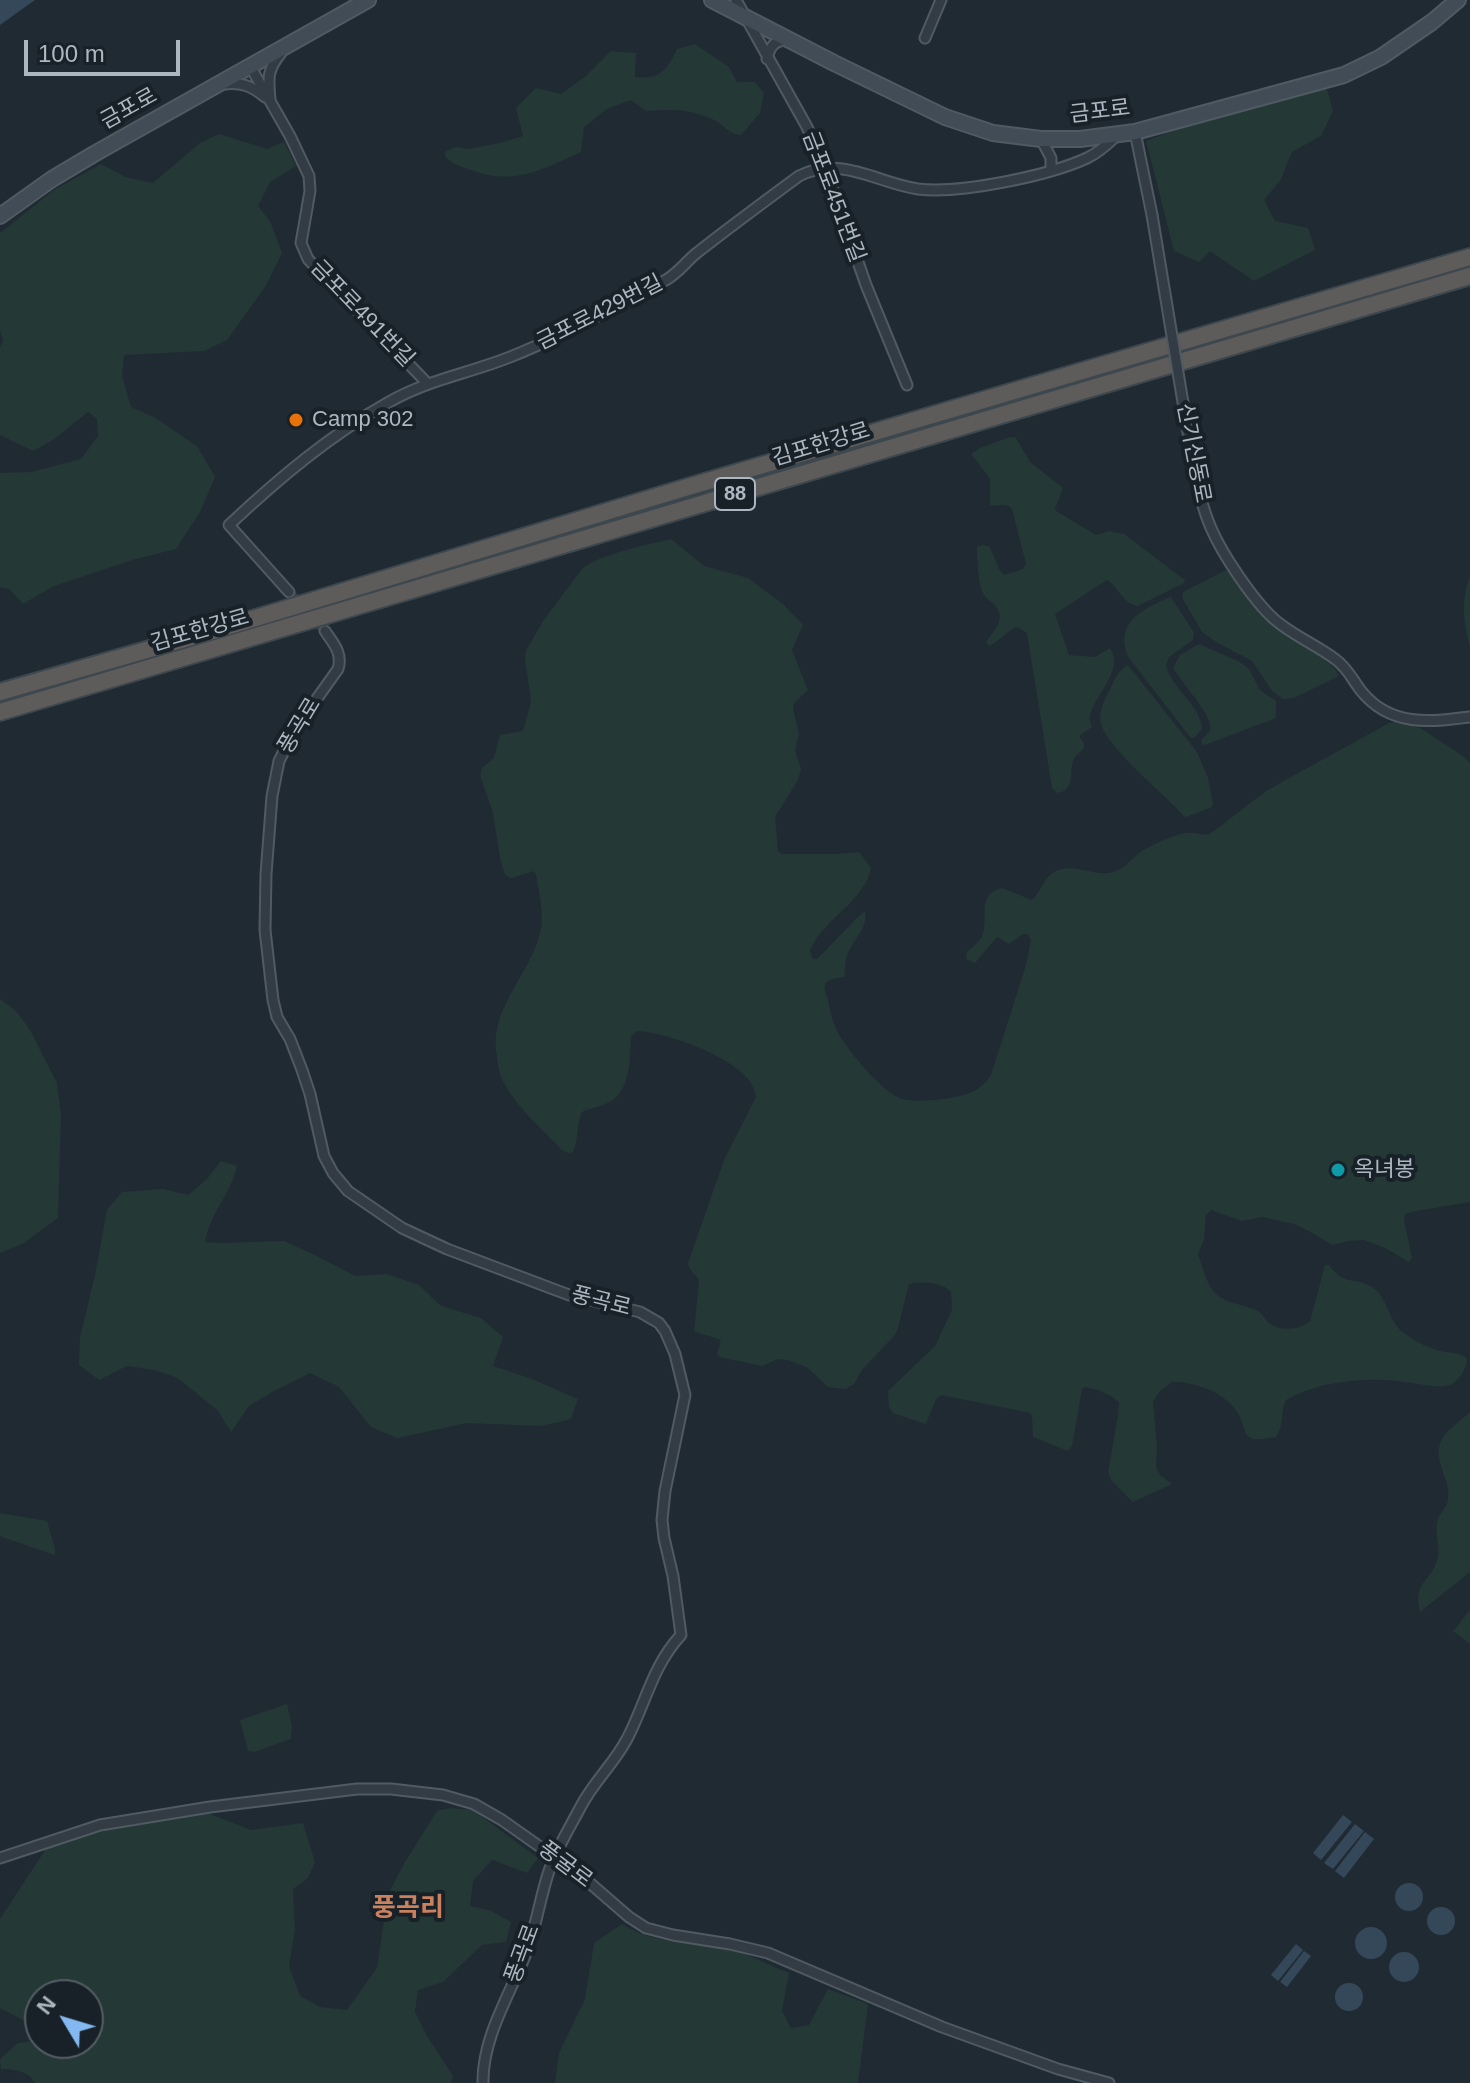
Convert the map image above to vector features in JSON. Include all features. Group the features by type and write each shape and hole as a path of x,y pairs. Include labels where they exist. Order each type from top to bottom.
{"highway":[{"name":"김포한강로","path":"0,692 1470,257"},
{"name":"김포한강로","path":"0,712 1470,276"}],"main road":[{"name":"금포로","path":"0,216 94,154 368,0"},
{"name":"금포로","path":"712,0 945,117 993,133 1041,139 1080,139 1135,132 1344,75 1381,57 1458,0"}],"street":[{"path":"736,0 745,17"},
{"path":"925,38 941,0"},
{"name":"금포로451번길","path":"745,17 807,127 825,167 866,285 907,385"},
{"path":"767,59 773,44 789,39"},
{"path":"271,102 268,83 270,69 288,45"},
{"name":"금포로491번길","path":"250,66 305,166 311,183 302,233 303,251 428,384"},
{"path":"216,85 242,84 271,102"},
{"name":"신기신동로","path":"1135,132 1198,490 1212,531 1249,591 1274,619 1339,661 1374,705 1393,717 1418,720 1470,717"},
{"path":"825,167 933,190 971,186 1051,171 1088,158 1116,136"},
{"path":"1041,139 1051,158 1051,171"},
{"name":"금포로429번길","path":"289,592 229,525 311,453 388,402 428,384 514,355 673,276 708,244 799,176 825,167"},
{"name":"풍곡로","path":"325,631 336,646 341,662 296,728 275,775 266,874 265,930 275,1010 302,1070 327,1165 339,1182 357,1198 402,1228 431,1242 569,1295 625,1307 650,1317 659,1323 671,1343 683,1384 684,1405 665,1491 662,1520 681,1635 660,1661 628,1737 590,1791 554,1857 529,1946 486,2055 483,2083"},
{"name":"풍굴로","path":"0,1858 113,1822 221,1806 372,1789 443,1795 474,1804 502,1820 584,1878 646,1928 768,1953 942,2027 1058,2069 1109,2083"}],"green space":[{"path":"695,44 729,67 737,82 755,82 764,93 760,113 741,135 696,113 646,111 631,100 607,109 584,127 581,152 527,174 486,175 456,164 444,154 456,147 469,149 523,136 516,108 536,88 561,94 586,76 611,51 636,53 635,77 644,78 662,72 677,49"},
{"path":"1326,86 1333,111 1321,136 1292,152 1280,181 1264,200 1275,221 1308,228 1315,250 1254,281 1210,251 1199,262 1174,251 1146,141 1196,122"},
{"path":"219,134 267,149 284,142 296,166 270,182 258,206 270,221 282,253 265,287 227,340 204,351 124,355 122,376 131,407 156,418 198,447 215,477 200,512 176,549 54,586 23,604 9,589 0,587 0,473 32,472 81,459 98,436 97,419 88,412 53,440 33,451 0,435 0,347 3,341 0,330 0,233 54,190 101,164 125,177 153,183 200,143"},
{"path":"1010,437 1016,438 1030,462 1063,488 1056,511 1096,535 1109,531 1124,534 1185,580 1138,606 1124,599 1107,580 1055,614 1069,655 1095,657 1110,648 1114,656 1112,673 1090,715 1092,727 1079,736 1084,748 1072,764 1070,784 1057,793 1052,788 1027,633 1018,627 989,646 986,642 1000,617 981,588 977,547 990,547 1004,575 1023,569 1026,564 1012,509 1005,505 990,505 990,479 971,454"},
{"path":"671,539 704,566 748,578 783,604 803,625 792,650 808,690 794,703 793,708 799,734 795,750 801,769 798,780 775,817 778,851 782,854 859,852 871,868 861,891 824,929 810,951 813,959 817,959 865,912 862,930 847,956 844,977 829,981 825,990 835,1026 847,1047 874,1078 899,1098 927,1100 961,1096 980,1087 991,1075 1026,965 1031,939 1023,934 1009,944 997,937 975,963 966,959 967,952 984,931 986,902 993,891 1002,888 1032,900 1047,878 1058,870 1066,868 1108,873 1120,869 1145,849 1170,837 1186,833 1210,834 1266,791 1389,723 1419,727 1470,763 1470,1202 1405,1214 1412,1258 1409,1262 1364,1240 1332,1245 1294,1224 1262,1217 1242,1221 1211,1210 1206,1215 1204,1239 1198,1254 1207,1281 1216,1294 1256,1310 1269,1323 1284,1329 1310,1321 1325,1265 1329,1265 1345,1279 1365,1284 1378,1292 1398,1328 1408,1336 1433,1349 1467,1358 1458,1379 1450,1385 1441,1386 1368,1380 1311,1389 1286,1400 1276,1437 1259,1439 1248,1436 1239,1415 1227,1400 1200,1386 1172,1382 1159,1392 1153,1402 1156,1466 1159,1474 1172,1484 1133,1502 1111,1480 1108,1472 1119,1402 1098,1391 1082,1389 1072,1446 1068,1451 1033,1437 1030,1413 941,1395 936,1399 926,1424 893,1413 889,1407 888,1391 935,1346 952,1310 951,1292 937,1284 909,1284 895,1335 862,1370 854,1384 846,1389 828,1387 808,1368 788,1360 778,1359 762,1366 719,1357 721,1340 694,1331 699,1281 688,1263 724,1160 756,1097 752,1084 726,1061 707,1051 668,1037 637,1031 631,1036 628,1074 621,1091 608,1103 582,1112 573,1152 563,1151 523,1109 501,1075 496,1040 503,1010 539,937 541,906 534,871 511,878 505,875 493,813 480,775 482,768 494,758 500,735 523,731 531,702 526,651 543,621 582,569 611,555"},
{"path":"1226,570 1234,576 1259,611 1322,657 1339,676 1294,698 1283,699 1272,691 1252,661 1202,632 1182,598 1183,592"},
{"path":"1470,576 1470,648 1464,612"},
{"path":"1171,597 1194,633 1193,640 1169,657 1166,666 1169,675 1197,712 1202,729 1194,738 1190,737 1129,658 1125,646 1125,635 1134,618"},
{"path":"1199,644 1249,669 1260,690 1276,701 1276,718 1202,744 1201,740 1210,730 1207,716 1173,668 1180,655"},
{"path":"1128,665 1197,752 1208,778 1212,807 1184,816 1110,741 1100,718 1101,710 1117,675"},
{"path":"0,999 17,1012 30,1030 57,1083 61,1115 58,1218 24,1243 0,1253"},
{"path":"221,1161 237,1166 205,1242 284,1241 355,1276 387,1274 419,1285 441,1306 481,1318 503,1337 493,1366 578,1399 571,1419 541,1426 467,1423 397,1438 371,1427 339,1387 310,1373 249,1406 231,1432 218,1411 178,1378 155,1370 127,1366 99,1380 79,1365 80,1337 107,1210 122,1192 163,1189 188,1195 206,1180"},
{"path":"1470,1412 1470,1572 1420,1612 1419,1593 1435,1565 1437,1524 1448,1496 1439,1458 1440,1443 1449,1430"},
{"path":"0,1513 47,1521 55,1555 2,1537"},
{"path":"1470,1610 1470,1644 1453,1631"},
{"path":"287,1704 291,1739 254,1752 248,1751 240,1720"},
{"path":"450,1808 473,1810 538,1858 527,1873 492,1860 473,1881 470,1906 491,1911 511,1922 506,1942 482,1945 443,1982 418,1990 415,2012 453,2076 451,2083 35,2083 25,2073 1,2069 0,2059 18,2043 24,2042 24,2059 104,2059 104,1979 24,1979 24,2020 0,2008 0,1919 49,1844 114,1826 205,1812 251,1830 303,1823 315,1862 308,1878 293,1889 295,1929 289,1966 300,1996 320,2007 347,2010 377,1968 388,1894 437,1811"},
{"path":"622,1924 659,1939 732,1950 789,1973 782,2011 791,2028 809,2025 828,1989 868,2004 858,2083 555,2083 559,2053 585,1999 594,1943"}],"water":[{"path":"0,0 35,0 0,25"},
{"path":"1343,1815 1352,1822 1321,1860 1313,1853"},
{"path":"1355,1824 1364,1831 1333,1869 1324,1863"},
{"path":"1365,1832 1374,1839 1344,1878 1335,1871"},
{"path":"1409,1883 1419,1887 1423,1897 1419,1907 1409,1911 1399,1907 1395,1897 1399,1887"},
{"path":"1441,1907 1451,1911 1455,1921 1451,1931 1441,1935 1431,1931 1427,1921 1431,1911"},
{"path":"1371,1927 1382,1932 1387,1943 1382,1954 1371,1959 1360,1954 1355,1943 1360,1932"},
{"path":"1296,1944 1303,1950 1278,1981 1271,1975"},
{"path":"1304,1951 1311,1956 1287,1987 1280,1982"},
{"path":"1404,1952 1415,1956 1419,1967 1415,1978 1404,1982 1393,1978 1389,1967 1393,1956"},
{"path":"1349,1983 1359,1987 1363,1997 1359,2007 1349,2011 1339,2007 1335,1997 1339,1987"}],"tunnel":[{"path":"289,592 325,631"}],"place":[{"name":"Camp 302","path":"296,420"},
{"name":"옥녀봉","path":"1338,1170"}],"district":[{"name":"풍곡리","path":"408,1909"}]}
